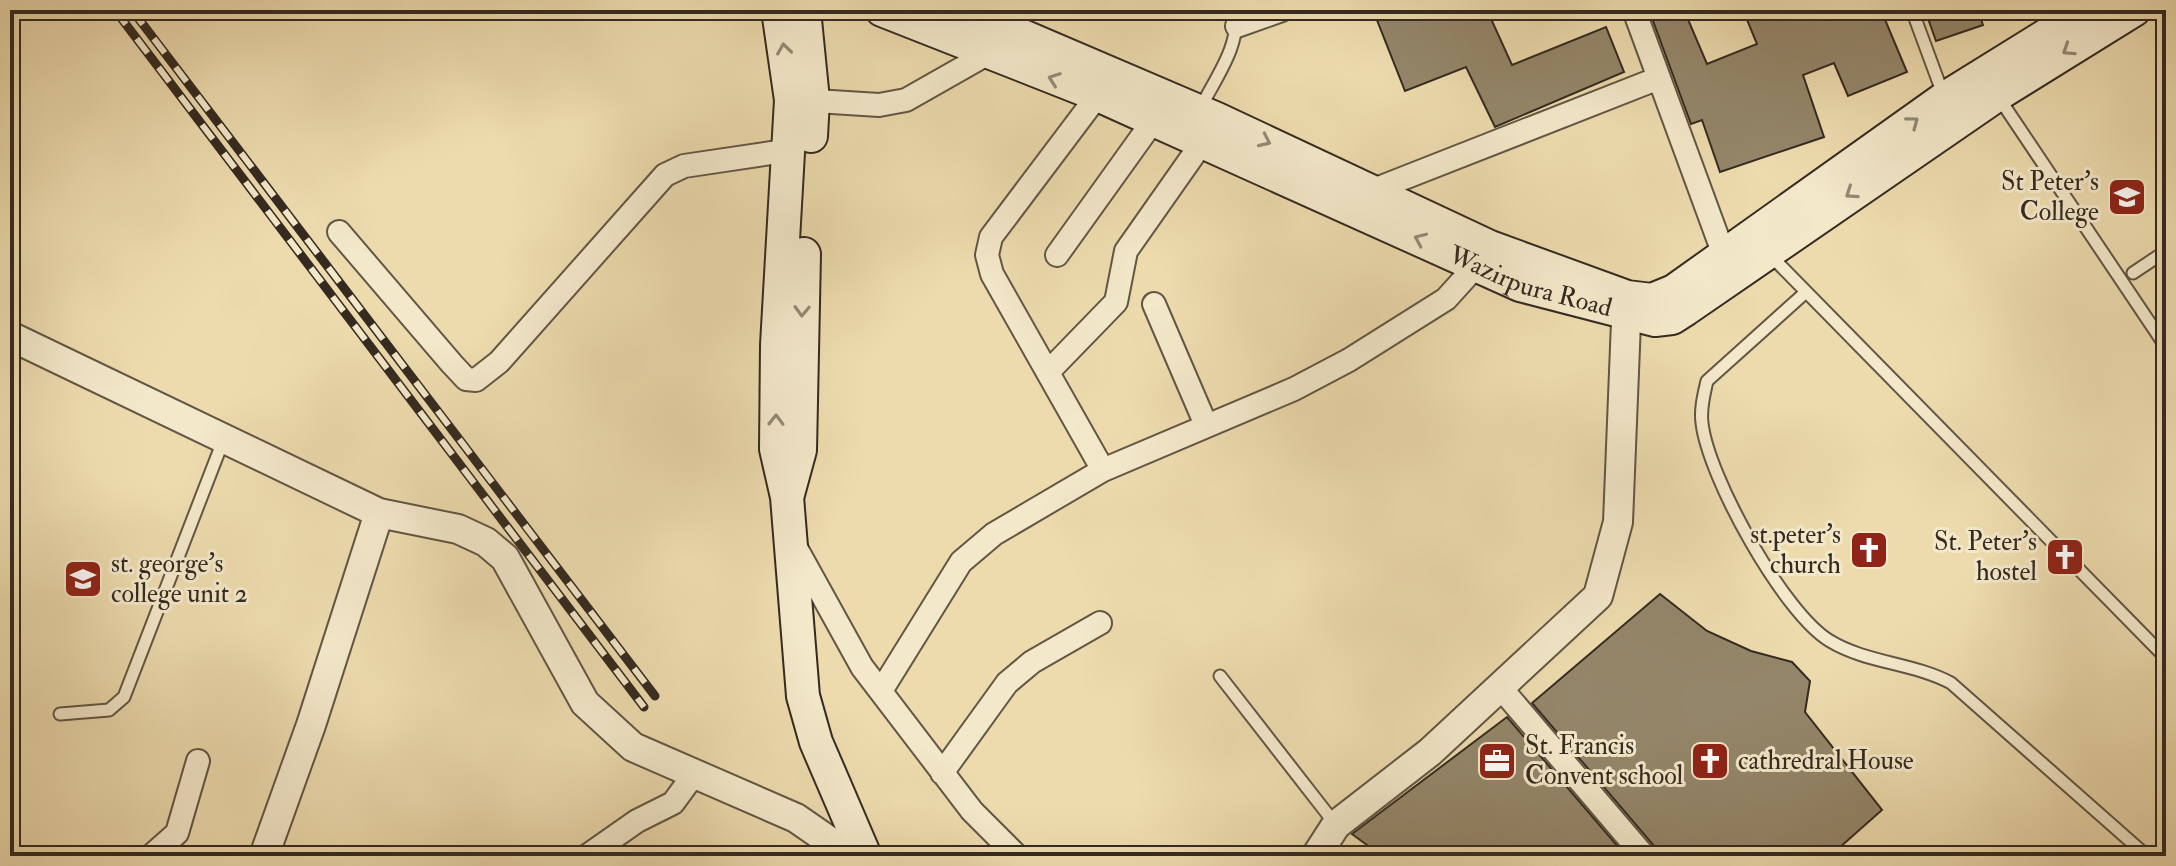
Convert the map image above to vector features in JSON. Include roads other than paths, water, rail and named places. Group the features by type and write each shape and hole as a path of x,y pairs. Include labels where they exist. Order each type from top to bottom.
{"main road":[{"path":"778,10 802,100 791,150 777,345 776,449 787,497 787,533 803,696 816,742 865,856"},
{"path":"787,497 800,450 805,242 804,10"},
{"name":"Wazirpura Road","path":"882,10 987,54 1098,95 1161,110"},
{"name":"Wazirpura Road","path":"962,10 1161,110 1371,191 1484,256"},
{"name":"Wazirpura Road","path":"1627,306 1674,291 1945,98 2087,10"},
{"name":"Wazirpura Road","path":"1202,127 1484,256 1627,306 1655,320 1672,318 1997,95 2134,10"}],"street":[{"path":"1235,18 1282,10"},
{"path":"1634,10 1724,255"},
{"path":"802,100 879,105 906,100 987,54"},
{"path":"1371,191 1659,78"},
{"path":"1098,95 988,243 987,255 992,274 1103,470"},
{"path":"1057,255 1161,110"},
{"path":"1049,371 1116,302 1126,251 1202,127"},
{"path":"339,232 452,364 466,379 476,380 499,362 665,175 684,166 791,150"},
{"path":"881,691 961,562 974,549 1103,470 1294,389 1349,360 1446,299 1484,256"},
{"path":"1154,304 1206,425"},
{"path":"1316,856 1336,825 1430,752 1598,596 1618,522 1627,306"},
{"path":"10,336 379,513 458,529 486,542 505,558 585,703 633,747 796,818 851,856"},
{"path":"264,856 311,725 379,513"},
{"path":"787,533 862,667 942,773 1017,856"},
{"path":"942,773 1007,683 1032,662 1100,623"},
{"path":"1500,687 1644,856"},
{"path":"151,856 177,833 198,761"},
{"path":"587,856 637,821 673,803 695,773"}],"lane":[{"path":"1912,10 1945,98"},
{"path":"1202,127 1234,42 1235,18"},
{"path":"1997,95 2166,347"},
{"path":"2133,273 2166,251"},
{"path":"1766,252 2166,658"},
{"path":"1806,292 1707,381 1702,423 1710,453 1739,521 1796,610 1818,633 1833,643 1935,675 1951,683 2147,856"},
{"path":"60,714 109,710 124,697 224,440"},
{"path":"1220,676 1336,825"}],"railway":[{"path":"115,10 644,707"},
{"path":"132,10 655,696"}],"place":[{"name":"St Peter's College","path":"2127,197"},
{"name":"st.peter's church","path":"1869,550"},
{"name":"St. Peter's hostel","path":"2065,557"},
{"name":"st. george's college unit 2","path":"83,579"},
{"name":"St. Francis Convent school","path":"1497,761"},
{"name":"cathredral House","path":"1710,761"}]}
